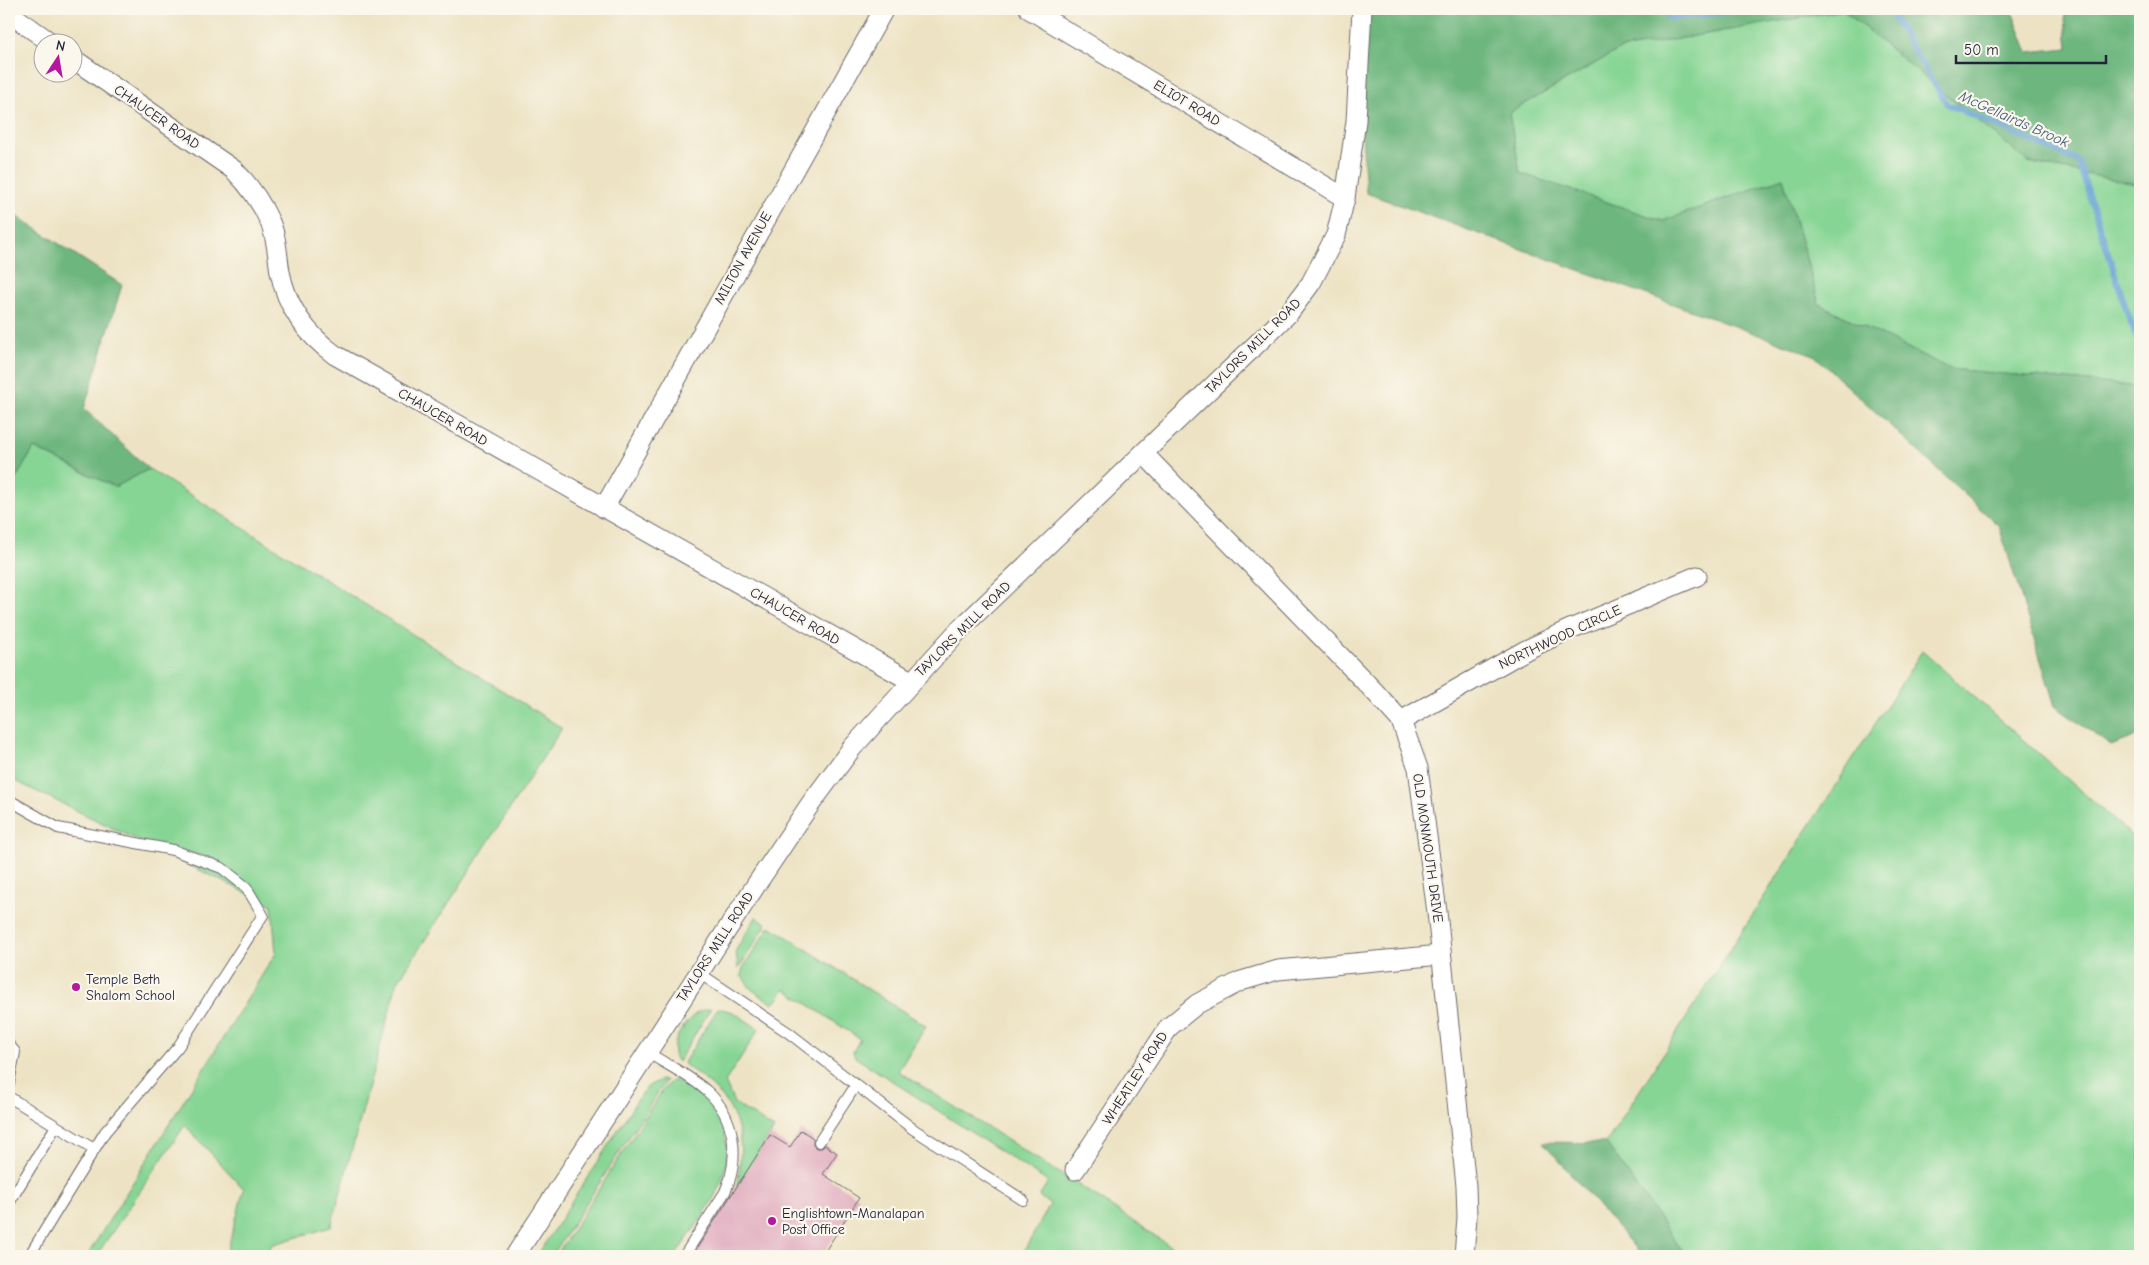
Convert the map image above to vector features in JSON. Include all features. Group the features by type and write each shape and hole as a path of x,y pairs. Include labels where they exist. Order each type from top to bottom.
{"street":[{"name":"MILTON AVENUE","path":"604,508 884,9"},
{"name":"ELIOT ROAD","path":"1029,9 1344,198"},
{"name":"TAYLORS MILL ROAD","path":"515,1256 809,806 852,748 959,630 1144,454 1289,313 1301,298 1336,235 1344,198 1356,121 1362,9"},
{"path":"9,13 36,32"},
{"name":"CHAUCER ROAD","path":"82,65 234,170 255,193 270,221 277,244 280,270 287,297 300,321 317,342 344,360 912,681"},
{"name":"OLD MONMOUTH DRIVE","path":"1144,454 1374,691 1401,722 1418,768 1437,912 1466,1186 1467,1216 1464,1256"},
{"name":"NORTHWOOD CIRCLE","path":"1401,722 1526,650 1568,630 1697,576"},
{"name":"WHEATLEY ROAD","path":"1075,1170 1169,1027 1196,1004 1241,981 1278,970 1441,955"}],"lane":[{"path":"9,800 58,828 173,850 222,868 246,887 263,915 178,1047 105,1132 29,1256"},
{"path":"699,973 781,1028 925,1137 1024,1200"},
{"path":"9,1045 15,1052 9,1083"},
{"path":"647,1052 708,1092 721,1108 732,1133 734,1157 730,1182 684,1256"},
{"path":"819,1142 856,1085"},
{"path":"9,1097 94,1149"},
{"path":"9,1203 56,1126"}],"green space":[{"path":"1368,9 2011,9 2028,52 2068,48 2064,9 2140,9 2140,185 2028,162 1843,10 1620,49 1509,113 1520,173 1663,221 1783,178 1819,304 1950,369 2132,386 2140,396 2140,735 2111,746 2055,706 1999,526 1814,355 1366,193 1356,44"},
{"path":"1843,10 2028,162 2140,185 2140,396 2132,386 1950,369 1819,304 1783,178 1663,221 1520,173 1509,113 1620,49"},
{"path":"9,211 122,285 84,409 149,469 115,487 34,448 9,490"},
{"path":"34,448 115,487 149,469 562,728 397,983 331,1227 271,1245 268,1256 226,1256 244,1189 185,1125 96,1256 87,1256 276,953 272,905 9,778 9,490"},
{"path":"1922,651 2140,843 2140,1256 1686,1256 1606,1143"},
{"path":"756,917 767,924 738,969 736,950"},
{"path":"770,926 926,1026 898,1071 1080,1186 1185,1256 1021,1256 1050,1205 1039,1196 1048,1182 855,1057 853,1052 860,1039 785,989 776,1002 772,1003 751,989 741,975 743,968"},
{"path":"711,1008 678,1062 674,1051 680,1032 695,1014"},
{"path":"718,1008 733,1012 759,1029 725,1082 734,1103 774,1129 736,1189 741,1148 739,1131 734,1116 726,1102 715,1089 683,1064"},
{"path":"661,1080 666,1080 552,1256 537,1256 643,1091"},
{"path":"673,1080 690,1087 700,1094 712,1108 723,1128 727,1148 725,1167 719,1186 699,1222 675,1256 556,1256 664,1088"},
{"path":"1543,1142 1606,1143 1686,1256 1642,1256"}],"building":[{"name":"Englishtown-Manalapan Post Office","path":"801,1130 813,1138 813,1145 816,1148 822,1148 825,1145 837,1153 823,1174 859,1198 822,1256 692,1256 770,1135 790,1147"}],"waterway":[{"name":"McGellairds Brook","path":"1657,9 1671,18 1731,12 1736,9"},
{"name":"McGellairds Brook","path":"1888,9 1947,104 2078,161 2131,323 2140,345"}],"place":[{"name":"Temple Beth Shalom School","path":"76,987"},
{"name":"Englishtown-Manalapan Post Office","path":"772,1221"}]}
